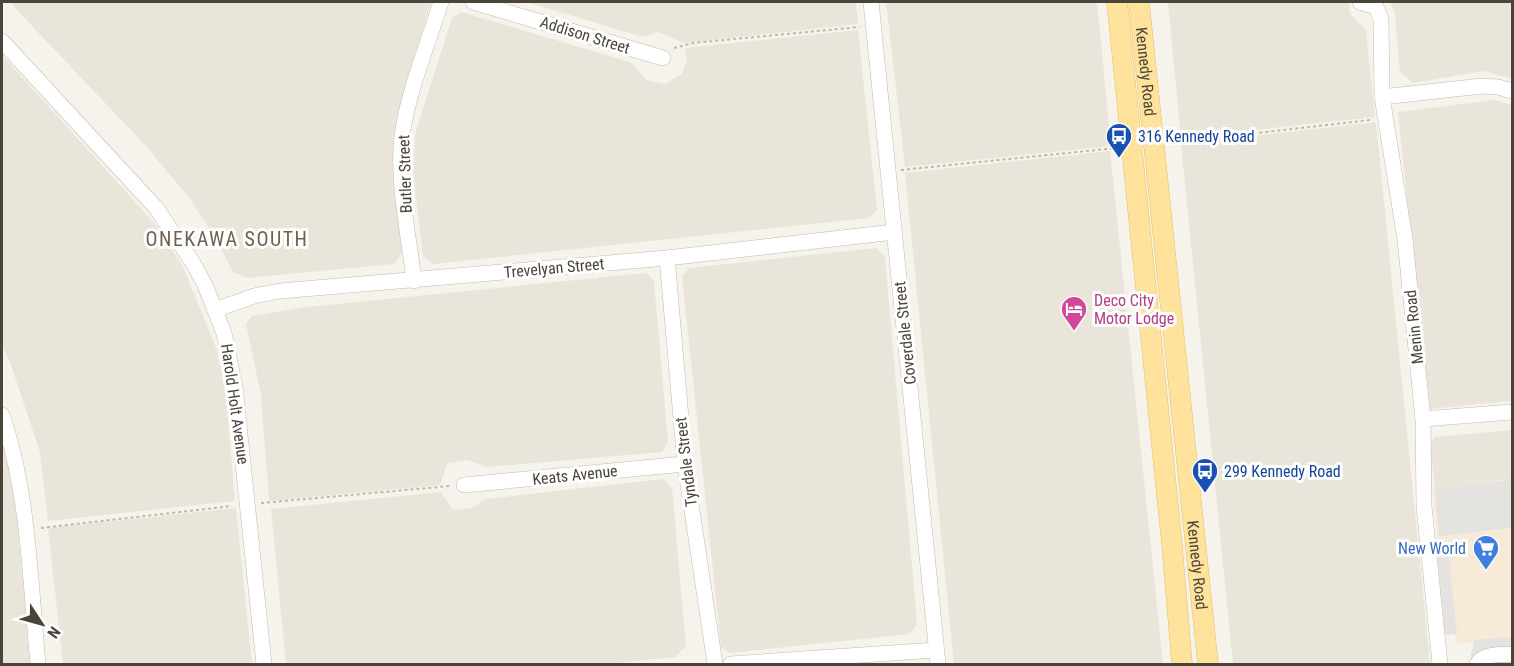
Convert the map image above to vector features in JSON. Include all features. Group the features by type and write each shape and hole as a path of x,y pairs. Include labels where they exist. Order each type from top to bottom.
{"main road":[{"name":"Kennedy Road","path":"1117,2 1182,664"},
{"name":"Kennedy Road","path":"1138,2 1208,664"},
{"path":"1149,324 1171,322"}],"street":[{"name":"Butler Street","path":"414,281 402,180 401,147 406,114 441,2"},
{"name":"Addison Street","path":"473,2 663,58"},
{"name":"Coverdale Street","path":"871,2 937,657"},
{"name":"Menin Road","path":"1360,2 1376,7 1381,20 1382,97 1405,239 1424,419 1424,506 1440,664"},
{"name":"Harold Holt Avenue","path":"2,41 158,209 193,263 215,310 224,333 236,387 264,664"},
{"path":"1382,97 1482,86 1512,91"},
{"name":"Trevelyan Street","path":"215,310 254,296 280,291 667,258 894,232"},
{"name":"Tyndale Street","path":"667,258 685,464 715,664"},
{"path":"1424,419 1512,412"},
{"path":"2,415 21,491 38,664"},
{"name":"Keats Avenue","path":"464,485 685,464"},
{"path":"1477,664 1481,658 1512,654"},
{"path":"731,664 937,657"}],"path":[{"path":"663,58 672,49 693,43 873,27"}],"shaded area":[{"path":"12,2 431,2 396,119 393,179 405,249 394,264 247,278 233,272 214,236 190,199 145,145 12,5"},
{"path":"526,2 856,2 858,24 684,43 658,32 643,37"},
{"path":"886,2 1097,2 1111,146 905,167"},
{"path":"1168,2 1349,2 1350,14 1366,30 1375,117 1181,138"},
{"path":"1390,2 1512,2 1512,79 1484,71 1413,83 1400,72 1395,13"},
{"path":"461,12 630,62 648,81 665,84 682,74 687,61 685,48 858,30 877,210 869,218 433,264 423,256 413,172 415,134 452,18"},
{"path":"2,55 156,225 183,267 217,350 226,395 235,501 48,521 40,452 9,359 2,347"},
{"path":"1494,100 1512,105 1512,401 1429,409 1398,112"},
{"path":"1376,122 1430,663 1233,664 1181,144"},
{"path":"1110,151 1163,664 954,664 905,173"},
{"path":"876,248 885,257 917,624 910,634 730,653 721,647 682,276 689,268"},
{"path":"646,273 654,281 668,442 662,452 486,467 467,460 447,463 440,485 269,501 261,395 246,324 252,316 307,307"},
{"path":"1512,430 1512,480 1435,487 1430,445 1435,437"},
{"path":"2,436 15,499 31,664 2,664"},
{"path":"663,479 672,488 686,646 675,657 606,664 286,664 271,509 441,492 453,510 472,508 486,499"},
{"path":"1512,479 1512,638 1456,644 1444,544 1438,545 1432,487"},
{"path":"1512,480 1512,528 1439,536 1435,487"},
{"path":"236,508 252,664 63,664 48,528"},
{"path":"1448,549 1457,634 1445,635 1437,551"},
{"path":"1512,637 1512,664 1469,664 1474,640"}],"place":[{"name":"316 Kennedy Road","path":"1119,159"},
{"name":"Deco City Motor Lodge","path":"1074,332"},
{"name":"299 Kennedy Road","path":"1205,494"},
{"name":"New World","path":"1486,571"}],"district":[{"name":"ONEKAWA SOUTH","path":"227,239"}]}
